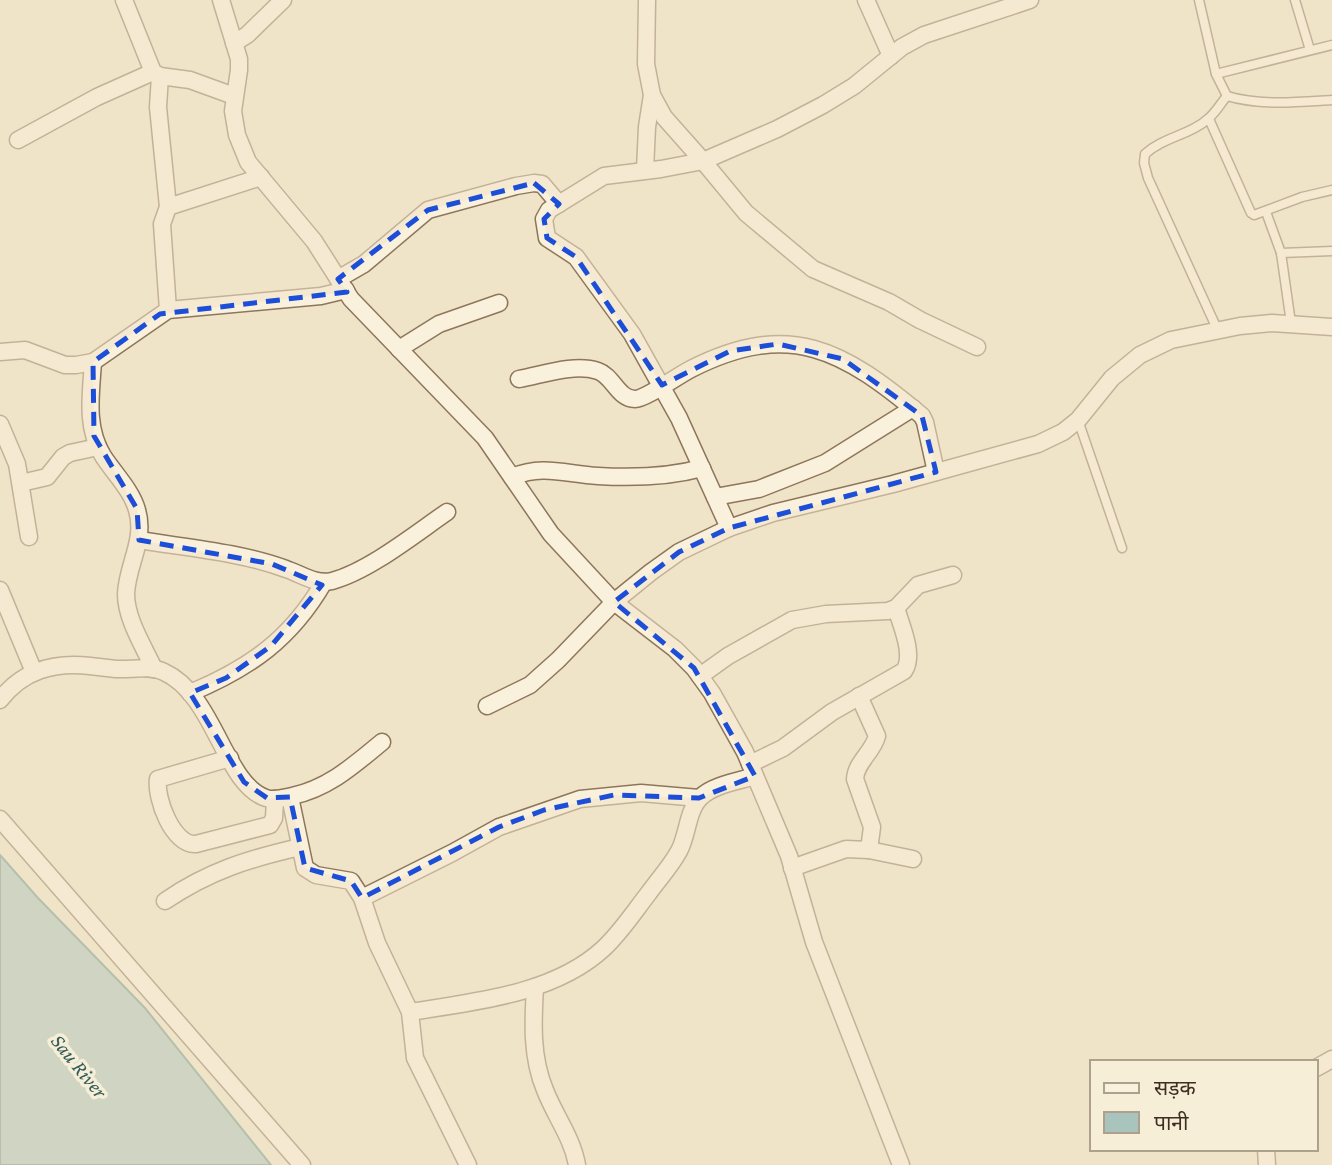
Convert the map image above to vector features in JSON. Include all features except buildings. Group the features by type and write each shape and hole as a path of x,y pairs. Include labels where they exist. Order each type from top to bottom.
{"street":[{"path":"124,0 157,74 168,207 162,223 168,310"},
{"path":"222,0 239,70 233,111 237,135 247,162 314,241 351,299 485,438 551,534 614,602 674,649 712,693 752,770 792,868 814,942 901,1165"},
{"path":"234,43 247,35 283,0"},
{"path":"647,0 646,64 652,95 664,117 746,213 813,269 889,302 920,320 977,346"},
{"path":"866,0 891,56"},
{"path":"729,528 662,385 632,334 576,257 547,237 544,219 549,210 604,176 703,161 777,129 853,86 902,47 924,35 978,8 1030,0"},
{"path":"18,140 97,97 157,74 190,80 234,96"},
{"path":"645,170 652,95"},
{"path":"168,207 261,177"},
{"path":"0,352 25,350 65,365 93,362 168,310 321,296 342,285 428,210 534,183 542,184 559,204"},
{"path":"399,349 439,324 499,303"},
{"path":"487,706 513,695 543,675 614,602 679,552 729,528 773,513 1038,444 1063,432 1078,420 1112,378 1140,355 1171,341 1240,326 1291,323 1332,327"},
{"path":"519,379 563,371 597,371 608,376 626,397 635,399 645,397 662,385 730,351 749,346 778,344 806,347 843,359 870,375 922,416 936,472"},
{"path":"93,362 90,419 98,447 137,509 139,540 126,595 129,613 154,669"},
{"path":"715,497 759,489 825,463 913,408"},
{"path":"2,434 13,451 29,537"},
{"path":"21,483 47,477 70,453 98,447"},
{"path":"512,477 530,470 610,477 670,475 702,468"},
{"path":"139,540 242,557 324,582 340,578 372,562 447,512"},
{"path":"700,676 728,656 792,620 826,614 888,611 896,608 918,585 953,575"},
{"path":"190,693 226,678 271,646 295,625 324,582"},
{"path":"0,590 34,672"},
{"path":"410,1012 450,1006 535,986 587,961 604,948 680,849 699,798 752,770 832,712 907,667 908,652 896,608"},
{"path":"0,700 21,679 51,666 72,664 116,669 154,669 164,672 190,693 207,716 244,782 255,793 282,798 318,789 336,780 382,742"},
{"path":"859,696 877,736 855,772 872,827 869,850"},
{"path":"229,758 158,779 162,809 175,831 186,842 196,844 270,825 282,798"},
{"path":"362,898 499,827 580,799 641,793 699,798"},
{"path":"282,798 303,862 309,872 351,881 362,898 377,943 410,1012 415,1058 468,1165"},
{"path":"0,819 302,1165"},
{"path":"165,901 191,883 224,867 300,847"},
{"path":"792,868 846,849 869,850 913,859"},
{"path":"535,986 533,1020 536,1062 545,1090 568,1133 577,1165"}],"lane":[{"path":"1199,0 1216,74 1227,96 1239,100 1332,100"},
{"path":"1295,0 1310,50"},
{"path":"1216,74 1332,45"},
{"path":"1218,331 1148,178 1144,163 1145,154 1153,146 1182,134 1209,118 1227,96"},
{"path":"1209,118 1254,215 1302,197 1332,190"},
{"path":"1266,212 1281,253 1291,323"},
{"path":"1281,253 1332,251"},
{"path":"1078,420 1122,548"}],"highlighted area":[{"path":"534,183 559,204 544,219 547,238 576,257 662,385 730,351 778,344 843,359 922,416 936,472 729,528 679,552 614,602 694,668 755,776 699,798 614,795 544,810 499,827 362,898 351,881 305,868 290,797 267,798 244,782 190,693 226,678 271,646 322,585 272,564 139,540 137,509 94,436 93,362 160,314 347,292 338,279 428,210"}],"water":[{"name":"Sau River","path":"0,855 145,1008 271,1165 0,1165"}]}
